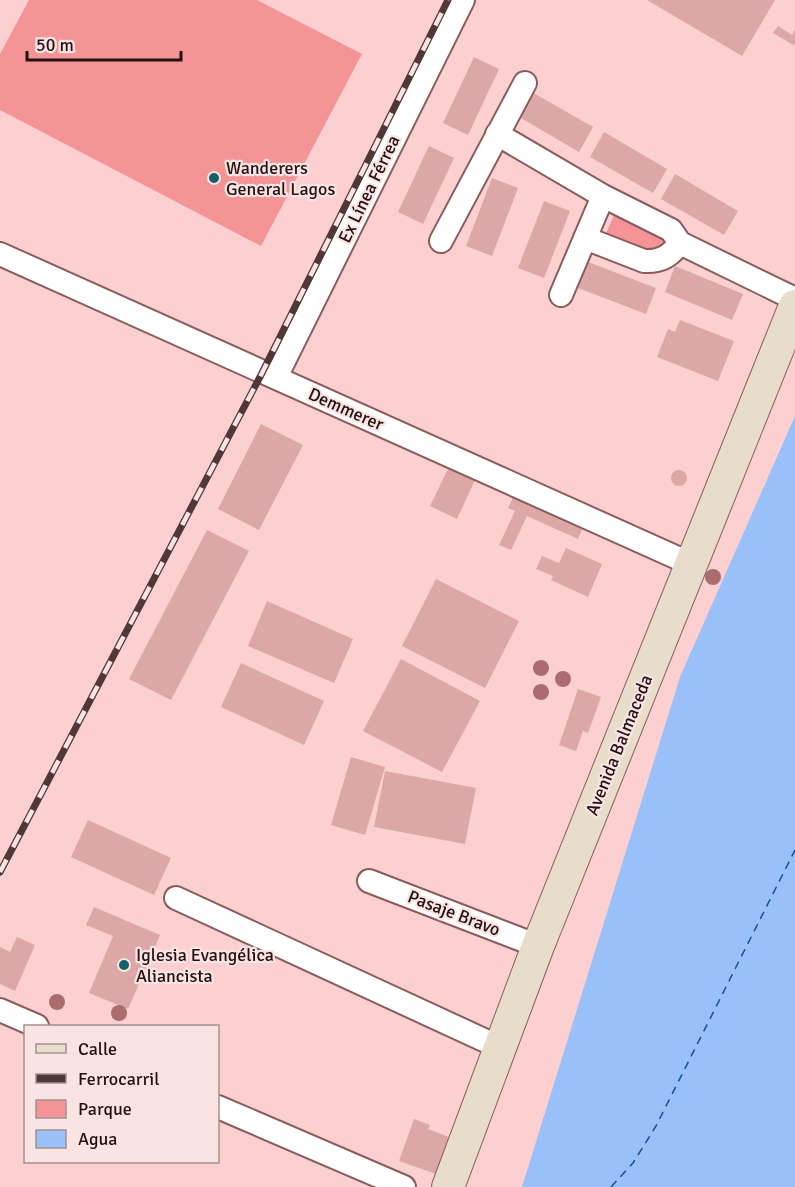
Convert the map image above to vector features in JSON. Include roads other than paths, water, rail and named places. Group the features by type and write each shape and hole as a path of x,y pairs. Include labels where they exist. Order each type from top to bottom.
{"main road":[{"name":"Avenida Balmaceda","path":"448,1187 538,946 795,306"}],"street":[{"name":"Ex Línea Férrea","path":"276,377 463,0"},
{"path":"441,241 525,83"},
{"path":"497,134 603,196 671,231 680,243 795,299"},
{"path":"561,295 603,196"},
{"path":"585,238 644,261 665,258 680,243"},
{"name":"Demmerer","path":"0,254 691,564"},
{"name":"Pasaje Bravo","path":"369,881 538,946"},
{"path":"176,898 500,1047"},
{"path":"0,1010 35,1025"},
{"path":"219,1107 404,1187"}],"water":[{"path":"795,416 795,1187 522,1187 680,677"}],"railway":[{"path":"0,872 262,373 448,0"}],"place":[{"name":"Wanderers General Lagos","path":"214,178"},
{"name":"Iglesia Evangélica Aliancista","path":"124,965"}]}
